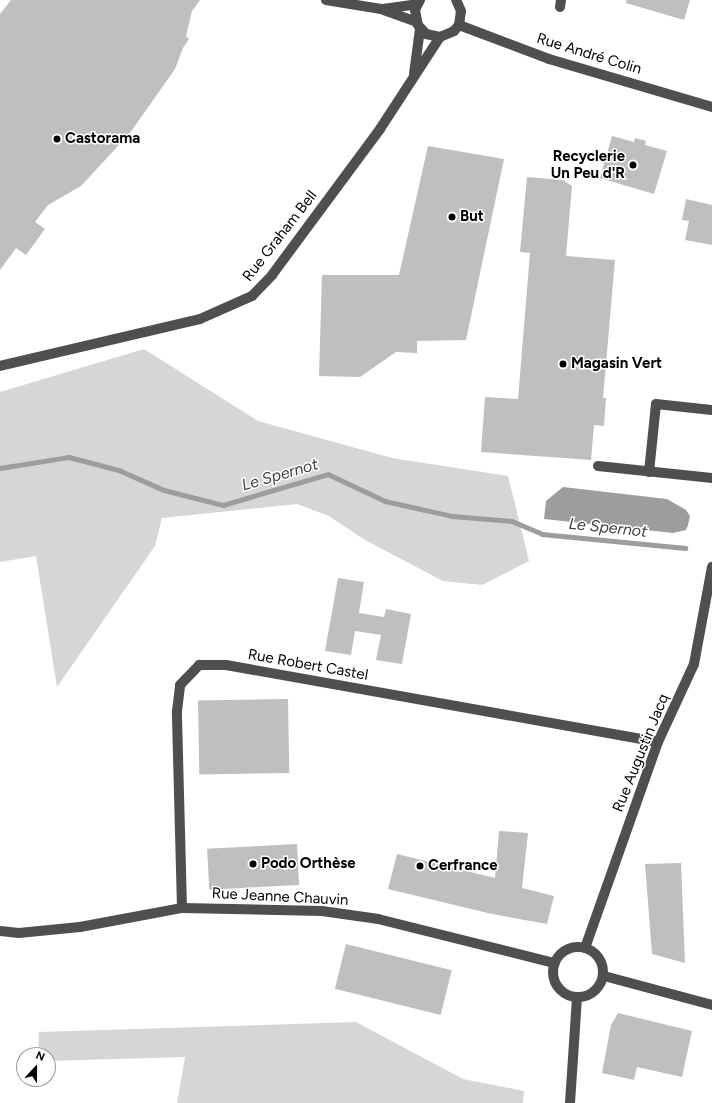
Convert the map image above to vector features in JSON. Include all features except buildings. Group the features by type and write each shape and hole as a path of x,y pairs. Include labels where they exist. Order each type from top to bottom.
{"street":[{"path":"326,0 381,9 418,25 426,34 440,37 454,31 459,24 461,11 456,0"},
{"path":"381,9 418,2"},
{"name":"Rue Graham Bell","path":"414,78 418,25 418,2"},
{"name":"Rue André Colin","path":"459,24 550,59 712,107"},
{"name":"Rue Graham Bell","path":"0,366 200,319 252,296 276,270 380,129 440,37"},
{"path":"649,472 656,404 712,410"},
{"path":"598,466 712,478"},
{"name":"Rue Augustin Jacq","path":"585,948 658,742 694,664 712,566"},
{"name":"Rue Robert Castel","path":"182,908 177,711 180,685 199,665 226,665 658,742"},
{"name":"Rue Jeanne Chauvin","path":"0,932 19,933 80,927 182,908 322,911 378,919 555,963"},
{"path":"585,948 600,958 604,976 594,992 577,998 566,994 557,986 553,975 555,963 567,949 585,948"},
{"path":"604,976 712,1005"},
{"path":"570,1103 577,998"}],"shaded area":[{"path":"144,349 258,421 392,458 508,476 529,561 482,585 443,581 365,540 329,516 297,504 162,518 155,546 57,687 36,556 0,562 0,392"},
{"path":"563,487 667,499 686,510 690,516 688,525 686,530 673,533 544,519 546,501"},
{"path":"356,1022 463,1079 524,1091 523,1103 177,1103 185,1057 56,1061 56,1047 38,1047 39,1032"}],"waterway":[{"name":"Le Spernot","path":"0,468 69,457 119,470 164,490 223,505 328,474 385,501 452,516 512,521 542,534 685,548"}],"place":[{"name":"Castorama","path":"57,139"},
{"name":"Recyclerie Un Peu d'R","path":"633,165"},
{"name":"But","path":"452,217"},
{"name":"Magasin Vert","path":"563,364"},
{"name":"Podo Orthèse","path":"253,864"},
{"name":"Cerfrance","path":"420,866"}]}
